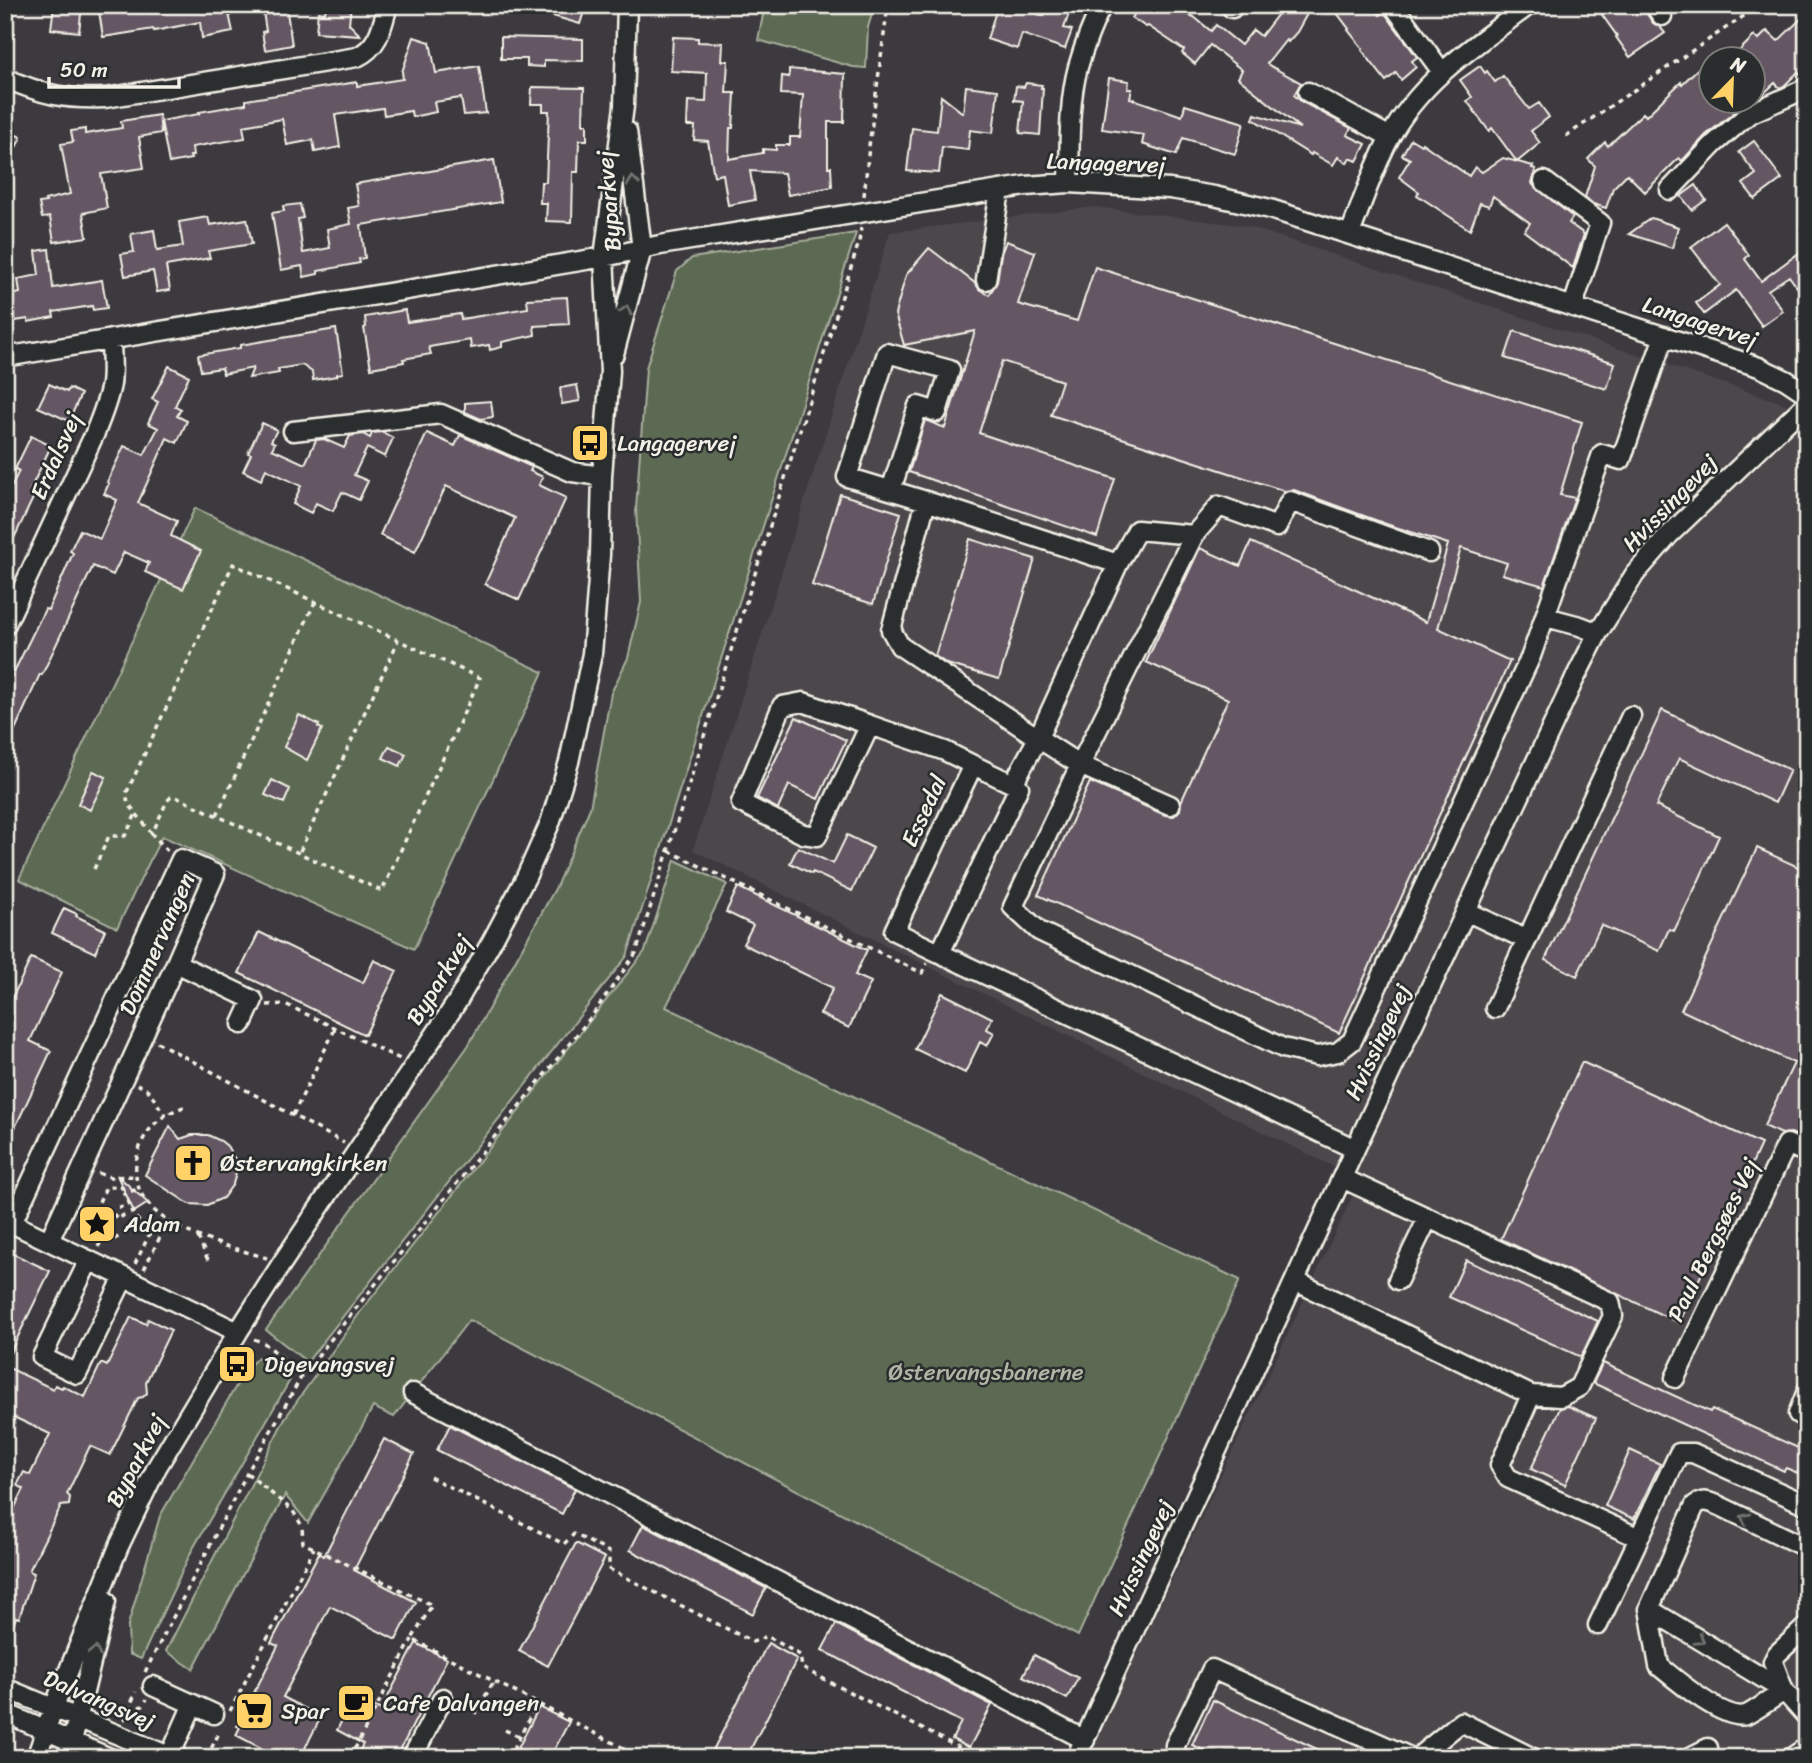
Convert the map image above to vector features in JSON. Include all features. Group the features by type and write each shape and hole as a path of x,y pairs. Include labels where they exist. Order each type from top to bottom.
{"street":[{"path":"5,78 29,89 53,95 78,99 105,98 357,57 365,53 378,37 388,5"},
{"name":"Byparkvej","path":"36,1758 119,1546 157,1467 282,1263 457,1003 492,942 550,823 569,762 592,654 610,371 604,257 624,106 627,5"},
{"path":"1069,183 1072,112 1078,69 1093,23 1102,5"},
{"path":"1392,5 1442,72"},
{"path":"1350,234 1378,162 1408,109 1428,85 1457,59 1527,6"},
{"path":"1670,190 1714,144 1749,114 1807,89"},
{"path":"1308,92 1390,137"},
{"name":"Byparkvej","path":"610,371 642,249 624,106"},
{"path":"1544,181 1600,223 1573,306"},
{"name":"Langagervej","path":"5,357 863,212 1000,190 1069,183 1156,187 1270,209 1759,367 1807,394"},
{"path":"986,280 1000,190"},
{"path":"1429,552 1290,501 1277,527 1219,506 1194,535 1013,907 1039,931 1283,1048 1317,1056 1338,1052 1352,1041 1531,656 1602,454 1621,460 1664,336"},
{"name":"Erdalsvej","path":"5,626 106,405 112,371 111,339"},
{"path":"891,490 918,406 937,412 950,370 887,353 847,477 1118,564"},
{"name":"Hvissingevej","path":"1076,1758 1355,1149 1598,633 1635,574 1669,535 1807,403"},
{"path":"293,431 441,414 572,472 603,476"},
{"path":"926,501 891,630 900,646 1080,765 1170,805"},
{"path":"936,951 1018,787 1013,784 1038,738 1118,564 1138,530 1194,535"},
{"path":"1546,617 1598,633"},
{"path":"870,725 817,836 803,834 741,803 782,706 803,702 870,725 945,751 973,765"},
{"path":"1495,1008 1631,716"},
{"name":"Essedal","path":"1013,784 973,765 894,931 1355,1149"},
{"name":"Dommervangen","path":"9,1221 181,859 215,874 49,1241"},
{"path":"1466,911 1527,940"},
{"path":"176,964 253,1000 242,1024"},
{"name":"Paul Bergsøes Vej","path":"1675,1378 1787,1144 1807,1153"},
{"path":"1295,1281 1531,1395 1561,1397 1579,1387 1613,1317 1610,1302 1342,1178"},
{"path":"1398,1280 1428,1218"},
{"path":"9,1221 49,1241 93,1254 238,1332"},
{"path":"93,1254 41,1357 77,1374 131,1275"},
{"path":"1807,1391 1798,1414 1807,1418"},
{"path":"413,1393 1085,1740"},
{"path":"1531,1395 1500,1465 1508,1478 1639,1538"},
{"path":"1598,1625 1679,1453 1693,1453 1807,1505"},
{"path":"1784,1691 1745,1715 1729,1714 1694,1694 1659,1667 1649,1609 1695,1505 1702,1501 1720,1506 1807,1548"},
{"name":"Byparkvej","path":"70,1750 119,1546"},
{"path":"1649,1609 1784,1691 1807,1717"},
{"path":"1784,1691 1773,1662 1777,1654 1807,1626"},
{"path":"1176,1758 1175,1745 1212,1669 1414,1758 1461,1722 1533,1758"},
{"path":"144,1684 222,1718"},
{"name":"Dalvangsvej","path":"5,1688 172,1757"},
{"path":"412,1758 443,1698"},
{"path":"172,1757 194,1704"},
{"path":"5,1713 45,1730 70,1750 110,1758"},
{"path":"1791,1758 1807,1747"},
{"path":"1688,1758 1708,1748"}],"path":[{"path":"119,1734 144,1684 150,1659 247,1473 303,1374 591,1017 636,953 859,242 888,5"},
{"path":"1566,136 1760,5"},
{"path":"152,834 164,805 171,797 182,799 382,891 480,678 233,564 126,794 128,803 152,834 168,851 181,859"},
{"path":"218,815 315,602"},
{"path":"299,852 398,641"},
{"path":"93,869 109,836 125,836 136,814"},
{"path":"669,851 922,973 936,951"},
{"path":"253,1000 269,1006 285,1004 414,1066"},
{"path":"293,1115 336,1028"},
{"path":"144,1035 358,1150"},
{"path":"124,1078 146,1088 165,1115"},
{"path":"184,1107 165,1115 151,1126 142,1141 137,1159 137,1176 139,1189 150,1207 168,1221 198,1237 282,1263"},
{"path":"83,1166 110,1177 137,1176"},
{"path":"93,1254 82,1239 106,1187 122,1186 128,1204 150,1233 131,1275"},
{"path":"124,1194 139,1189"},
{"path":"86,1230 94,1228 97,1231 104,1227 101,1214 111,1210 117,1219 123,1216 120,1207 128,1204"},
{"path":"131,1275 168,1221"},
{"path":"93,1254 102,1240 113,1241 128,1229 138,1228 142,1224"},
{"path":"198,1237 211,1261"},
{"path":"93,1254 107,1251"},
{"path":"238,1332 264,1343 303,1374"},
{"path":"247,1473 293,1511 302,1526 303,1543 432,1605 350,1758"},
{"path":"430,1477 564,1544 574,1534 586,1540 609,1552 609,1569 753,1642 767,1636 800,1655 802,1668 960,1748 954,1758"},
{"path":"209,1758 222,1718 314,1548"},
{"path":"412,1639 643,1758"},
{"path":"475,1714 494,1681"},
{"path":"509,1758 537,1703"},
{"path":"505,1730 520,1737"},
{"path":"620,1758 625,1748"}],"shaded area":[{"path":"1095,207 1247,226 1807,411 1807,1758 1088,1758 1360,1180 693,850 890,232"}],"green space":[{"path":"765,5 875,5 868,27 866,68 853,67 758,40"},
{"path":"856,233 627,956 307,1362 266,1330 468,1046 556,887 590,808 611,693 628,658 641,602 636,509 646,368 677,271 692,258"},
{"path":"195,508 543,672 414,949 162,836 117,928 19,879"},
{"name":"Østervangsbanerne","path":"675,860 727,884 666,1007 1240,1280 1078,1636 469,1320 394,1417 373,1407 308,1523 285,1495 193,1669 166,1651 285,1418 361,1311 645,951"},
{"path":"258,1357 290,1380 191,1552 141,1659 129,1654 128,1625 160,1516 246,1369"}],"building":[{"path":"54,5 82,5 79,32 51,29"},
{"path":"98,5 225,5 233,32 202,38 200,22 103,37"},
{"path":"262,5 286,5 292,45 265,50 262,32 266,31"},
{"path":"326,5 351,5 349,24 360,35 316,32 318,12 325,13"},
{"path":"529,5 586,5 580,24 529,9"},
{"path":"998,5 1010,5 1044,16 1047,5 1072,5 1064,28 1072,30 1065,49 1022,34 1017,49 987,39"},
{"path":"1140,5 1174,5 1211,31 1216,25 1241,45 1253,30 1261,36 1285,5 1312,5 1297,32 1288,42 1286,40 1267,64 1301,83 1294,95 1302,102 1351,128 1347,135 1366,144 1357,161 1350,158 1347,163 1338,157 1333,165 1312,153 1311,155 1253,119 1255,114 1300,128 1238,78 1242,70 1210,45 1195,64 1182,53 1184,50 1132,18"},
{"path":"1331,5 1372,5 1380,15 1384,12 1417,57 1412,61 1416,67 1401,80 1396,73 1386,81"},
{"path":"1595,5 1633,5 1638,12 1643,8 1653,23 1665,33 1630,57"},
{"path":"1807,13 1807,77 1798,72 1784,86 1780,88 1775,83 1766,91 1766,46 1744,46 1754,36 1758,40 1767,31 1778,41"},
{"path":"414,37 430,42 436,73 479,66 486,113 464,115 461,98 434,102 436,112 412,117 411,111 384,115 383,108 335,115 340,147 315,152 313,140 287,145 282,119 243,126 245,138 192,147 191,159 169,163 161,121 246,104 246,100 357,82 357,86 403,79 402,72"},
{"path":"501,37 583,39 583,61 544,60 544,67 527,66 527,59 501,59"},
{"path":"673,37 723,43 722,61 728,61 726,93 735,93 729,159 763,153 763,149 776,150 776,145 790,145 790,137 800,137 803,95 781,94 782,76 789,77 789,69 845,74 844,122 828,122 828,167 831,167 832,187 788,195 784,173 750,171 755,200 728,205 723,174 714,176 708,141 694,140 695,126 687,126 688,101 706,102 707,73 671,71"},
{"path":"1480,66 1495,82 1503,76 1529,109 1539,103 1549,117 1531,131 1540,143 1517,162 1492,128 1489,131 1467,101 1472,97 1460,80"},
{"path":"1696,70 1696,116 1730,116 1706,135 1682,161 1679,158 1645,192 1627,174 1613,188 1606,208 1593,204 1585,197 1595,166 1588,159 1605,142 1608,146 1643,113 1646,116 1681,82 1682,84"},
{"path":"1109,78 1129,81 1128,89 1132,89 1130,98 1182,116 1185,105 1244,123 1235,154 1183,138 1176,155 1142,144 1144,135 1102,129"},
{"path":"1026,83 1042,85 1043,88 1040,135 1020,133 1023,101 1014,100 1016,86 1024,87"},
{"path":"966,86 998,90 993,133 970,130 968,150 942,147 939,173 907,171 912,128 937,131 941,96 963,113"},
{"path":"532,87 584,88 583,124 587,124 587,140 579,140 578,172 573,172 572,222 546,221 547,203 540,203 541,182 546,182 549,111 543,111 543,104 531,104"},
{"path":"159,115 161,133 139,137 144,168 101,174 107,208 83,213 87,237 54,242 50,217 42,218 39,203 70,194 61,144 73,142 71,131 85,129 85,134 122,128 121,121"},
{"path":"5,130 21,137 5,170"},
{"path":"1411,139 1421,145 1422,143 1469,176 1475,167 1482,172 1503,158 1533,166 1532,168 1536,169 1532,183 1534,186 1573,217 1569,223 1584,234 1573,268 1524,231 1530,223 1493,196 1489,206 1480,203 1470,230 1417,195 1419,192 1399,177 1410,159 1402,155"},
{"path":"1754,141 1782,179 1755,199 1743,184 1756,174 1739,152"},
{"path":"494,160 501,202 361,225 365,258 359,259 360,263 318,271 318,274 304,277 302,266 281,270 272,213 284,211 283,206 300,204 303,218 298,219 303,253 330,248 327,229 351,224 348,208 359,206 355,184"},
{"path":"1696,185 1706,200 1692,210 1681,196"},
{"path":"208,217 210,225 247,219 252,244 208,251 210,258 166,266 170,290 157,292 153,271 125,276 121,254 134,252 131,234 154,230 157,250 183,246 179,222"},
{"path":"1651,218 1678,227 1672,248 1629,234"},
{"path":"1724,222 1749,255 1745,259 1761,281 1807,247 1807,280 1797,287 1789,276 1768,290 1783,311 1762,326 1736,290 1704,314 1696,303 1720,285 1691,247"},
{"path":"1006,241 1035,252 1018,304 1077,321 1095,267 1582,422 1560,495 1575,498 1544,586 1502,574 1507,563 1461,548 1438,628 1510,661 1339,1033 1038,895 1090,782 1165,815 1174,816 1180,810 1181,802 1228,699 1146,662 1200,548 1240,566 1251,542 1426,622 1448,544 1294,490 1285,491 1051,415 1062,381 1002,361 979,433 1115,479 1097,537 909,472 925,420 945,428 975,331 904,345 895,314 906,275 929,248 989,295 997,282"},
{"path":"49,249 53,288 102,280 107,308 93,310 92,306 53,312 54,317 28,322 28,319 15,321 11,295 20,293 18,279 39,275 36,251"},
{"path":"567,297 569,324 534,326 535,335 502,342 502,347 490,350 489,345 471,348 470,340 429,347 431,354 371,368 364,328 365,317 405,310 407,322 460,314 461,319 528,308 527,299"},
{"path":"336,329 343,373 337,376 313,380 312,372 302,365 278,369 279,373 249,378 253,368 223,374 222,368 201,371 198,355"},
{"path":"1514,331 1615,363 1607,389 1505,358"},
{"path":"169,366 189,376 175,406 181,409 177,416 187,421 177,443 167,438 138,503 177,521 171,536 201,551 183,589 145,572 149,563 124,552 113,575 93,566 5,752 5,690 45,609 48,610 80,530 100,539 117,500 104,494 109,483 107,482 124,446 144,455 158,428 148,423 158,402 152,399"},
{"path":"49,384 67,392 69,388 81,394 69,421 38,407"},
{"path":"577,385 580,401 562,404 560,388"},
{"path":"491,401 493,417 481,419 465,412 465,403"},
{"path":"262,423 277,430 271,441 275,443 272,449 305,464 316,440 324,439 344,448 350,436 363,434 370,438 372,433 382,432 393,438 385,457 367,448 354,475 368,481 359,500 342,492 333,511 316,503 311,513 293,504 301,486 266,469 261,480 243,471"},
{"path":"427,433 455,446 460,435 532,467 530,471 543,477 539,485 566,498 519,600 485,584 515,518 446,486 415,552 380,535"},
{"path":"31,436 50,448 30,490 36,492 5,557 5,500 19,471 15,469"},
{"path":"840,494 901,513 873,604 812,585"},
{"path":"970,539 1035,559 999,679 947,664 935,656"},
{"path":"1662,710 1790,770 1775,803 1679,758 1656,806 1719,836 1699,880 1674,931 1669,929 1659,951 1601,925 1577,976 1545,960"},
{"path":"299,715 322,729 307,760 284,747"},
{"path":"796,717 846,740 818,799 789,785 778,809 757,798"},
{"path":"389,746 406,754 400,766 383,758"},
{"path":"93,771 106,777 90,810 78,804"},
{"path":"272,780 290,789 284,803 265,795"},
{"path":"847,835 873,848 852,891 790,863 798,847 833,864"},
{"path":"1757,848 1807,871 1807,1140 1764,1126 1794,1063 1681,1010"},
{"path":"738,887 867,950 855,975 871,982 849,1028 820,1014 833,988 743,944 753,925 726,912"},
{"path":"64,908 105,930 95,953 52,933"},
{"path":"259,932 363,983 374,960 397,971 365,1035 239,973"},
{"path":"31,958 62,972 30,1041 51,1051 5,1149 5,1013"},
{"path":"942,993 992,1018 987,1029 994,1033 987,1046 980,1042 965,1073 915,1049"},
{"path":"1582,1062 1761,1144 1679,1323 1501,1239"},
{"name":"Østervangkirken","path":"170,1126 180,1139 192,1135 208,1135 227,1146 235,1159 236,1173 233,1184 223,1198 207,1205 189,1204 145,1175"},
{"path":"117,1175 148,1203 134,1212"},
{"path":"5,1250 50,1271 5,1363"},
{"path":"1466,1260 1598,1321 1581,1357 1449,1297"},
{"path":"131,1317 146,1324 148,1319 171,1330 146,1382 147,1393 138,1398 110,1455 90,1446 67,1494 70,1497 69,1505 61,1506 29,1571 34,1573 7,1644 5,1527 24,1489 17,1485 24,1472 30,1475 50,1434 5,1413 5,1366 53,1389 55,1385 62,1388 63,1386 85,1397 101,1363 107,1366"},
{"path":"1603,1363 1710,1412 1712,1409 1807,1452 1807,1477 1786,1468 1784,1471 1593,1383"},
{"path":"1568,1406 1596,1418 1565,1485 1531,1469 1560,1408"},
{"path":"450,1425 575,1489 562,1514 437,1450"},
{"path":"384,1439 414,1454 354,1570 416,1602 396,1640 330,1606 283,1697 321,1717 300,1758 289,1753 287,1758 280,1758 236,1735 240,1727 237,1726 278,1646 271,1643 319,1553 324,1556"},
{"path":"1630,1450 1660,1464 1634,1519 1605,1506"},
{"path":"643,1525 766,1588 753,1614 630,1550"},
{"path":"576,1543 605,1558 548,1666 519,1651"},
{"path":"836,1624 992,1705 969,1748 952,1739 961,1722 822,1650"},
{"path":"416,1643 447,1659 396,1758 356,1758 363,1744 337,1730 354,1696 381,1710"},
{"path":"768,1643 797,1659 746,1758 722,1758 712,1752"},
{"path":"1034,1655 1078,1678 1067,1699 1023,1676"},
{"path":"1213,1700 1336,1758 1220,1758 1192,1745"},
{"path":"539,1707 569,1722 550,1758 513,1758"}],"place":[{"name":"Langagervej","path":"590,443"},
{"name":"Østervangkirken","path":"193,1163"},
{"name":"Adam","path":"97,1224"},
{"name":"Digevangsvej","path":"237,1364"},
{"name":"Cafe Dalvangen","path":"356,1703"},
{"name":"Spar","path":"254,1711"}]}
